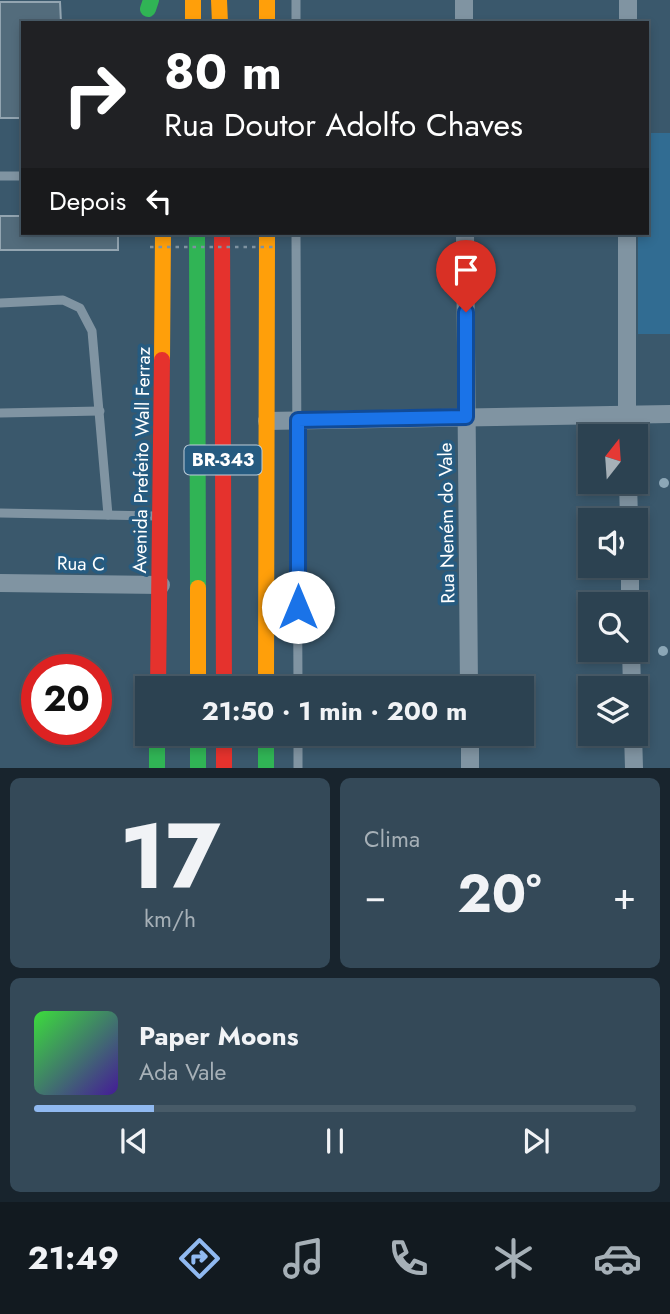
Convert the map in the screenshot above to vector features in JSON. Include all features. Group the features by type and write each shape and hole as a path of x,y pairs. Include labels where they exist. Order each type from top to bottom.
{"main road":[{"path":"193,0 194,21"},
{"path":"219,0 220,21"},
{"path":"267,0 267,21"},
{"name":"Avenida Prefeito Wall Ferraz","path":"158,676 163,235"},
{"name":"BR-343","path":"197,235 198,676"},
{"name":"BR-343","path":"222,235 224,676"},
{"path":"266,676 271,240"},
{"path":"157,746 157,768"},
{"path":"198,746 198,768"},
{"path":"224,746 224,768"},
{"path":"266,746 266,768"}],"street":[{"path":"464,0 464,21"},
{"path":"628,0 628,21"},
{"name":"Rua Neném do Vale","path":"465,235 469,676"},
{"path":"626,424 627,235"},
{"path":"267,421 670,414"},
{"name":"Rua C","path":"0,583 161,584"},
{"path":"470,746 470,768"},
{"path":"633,746 634,768"}],"lane":[{"path":"296,0 296,21"},
{"path":"0,176 21,176"},
{"path":"296,235 298,676"},
{"path":"0,303 63,300 80,308 92,331 108,515"},
{"path":"0,413 100,411"},
{"path":"0,513 162,516"},
{"path":"298,746 298,768"}],"path":[{"path":"150,247 271,240"}],"shaded area":[{"path":"649,133 670,133 670,334 638,334 638,235 649,235"}],"building":[{"path":"0,2 60,2 61,21 21,21 21,118 0,118"},
{"path":"0,216 21,216 21,235 118,235 118,250 0,250"}],"traffic: fast":[{"path":"148,9 151,0"},
{"path":"197,235 198,588"},
{"path":"157,746 157,768"},
{"path":"198,746 198,768"},
{"path":"266,746 266,768"}],"traffic: slow":[{"path":"193,0 193,21"},
{"path":"219,0 220,21"},
{"path":"267,0 267,21"},
{"path":"162,360 163,235"},
{"path":"266,676 267,235"},
{"path":"198,588 198,676"}],"traffic: jam":[{"path":"222,235 224,676"},
{"path":"158,676 162,360"},
{"path":"224,746 224,768"}],"route":[{"path":"298,607 298,420 466,417 466,312"}]}
